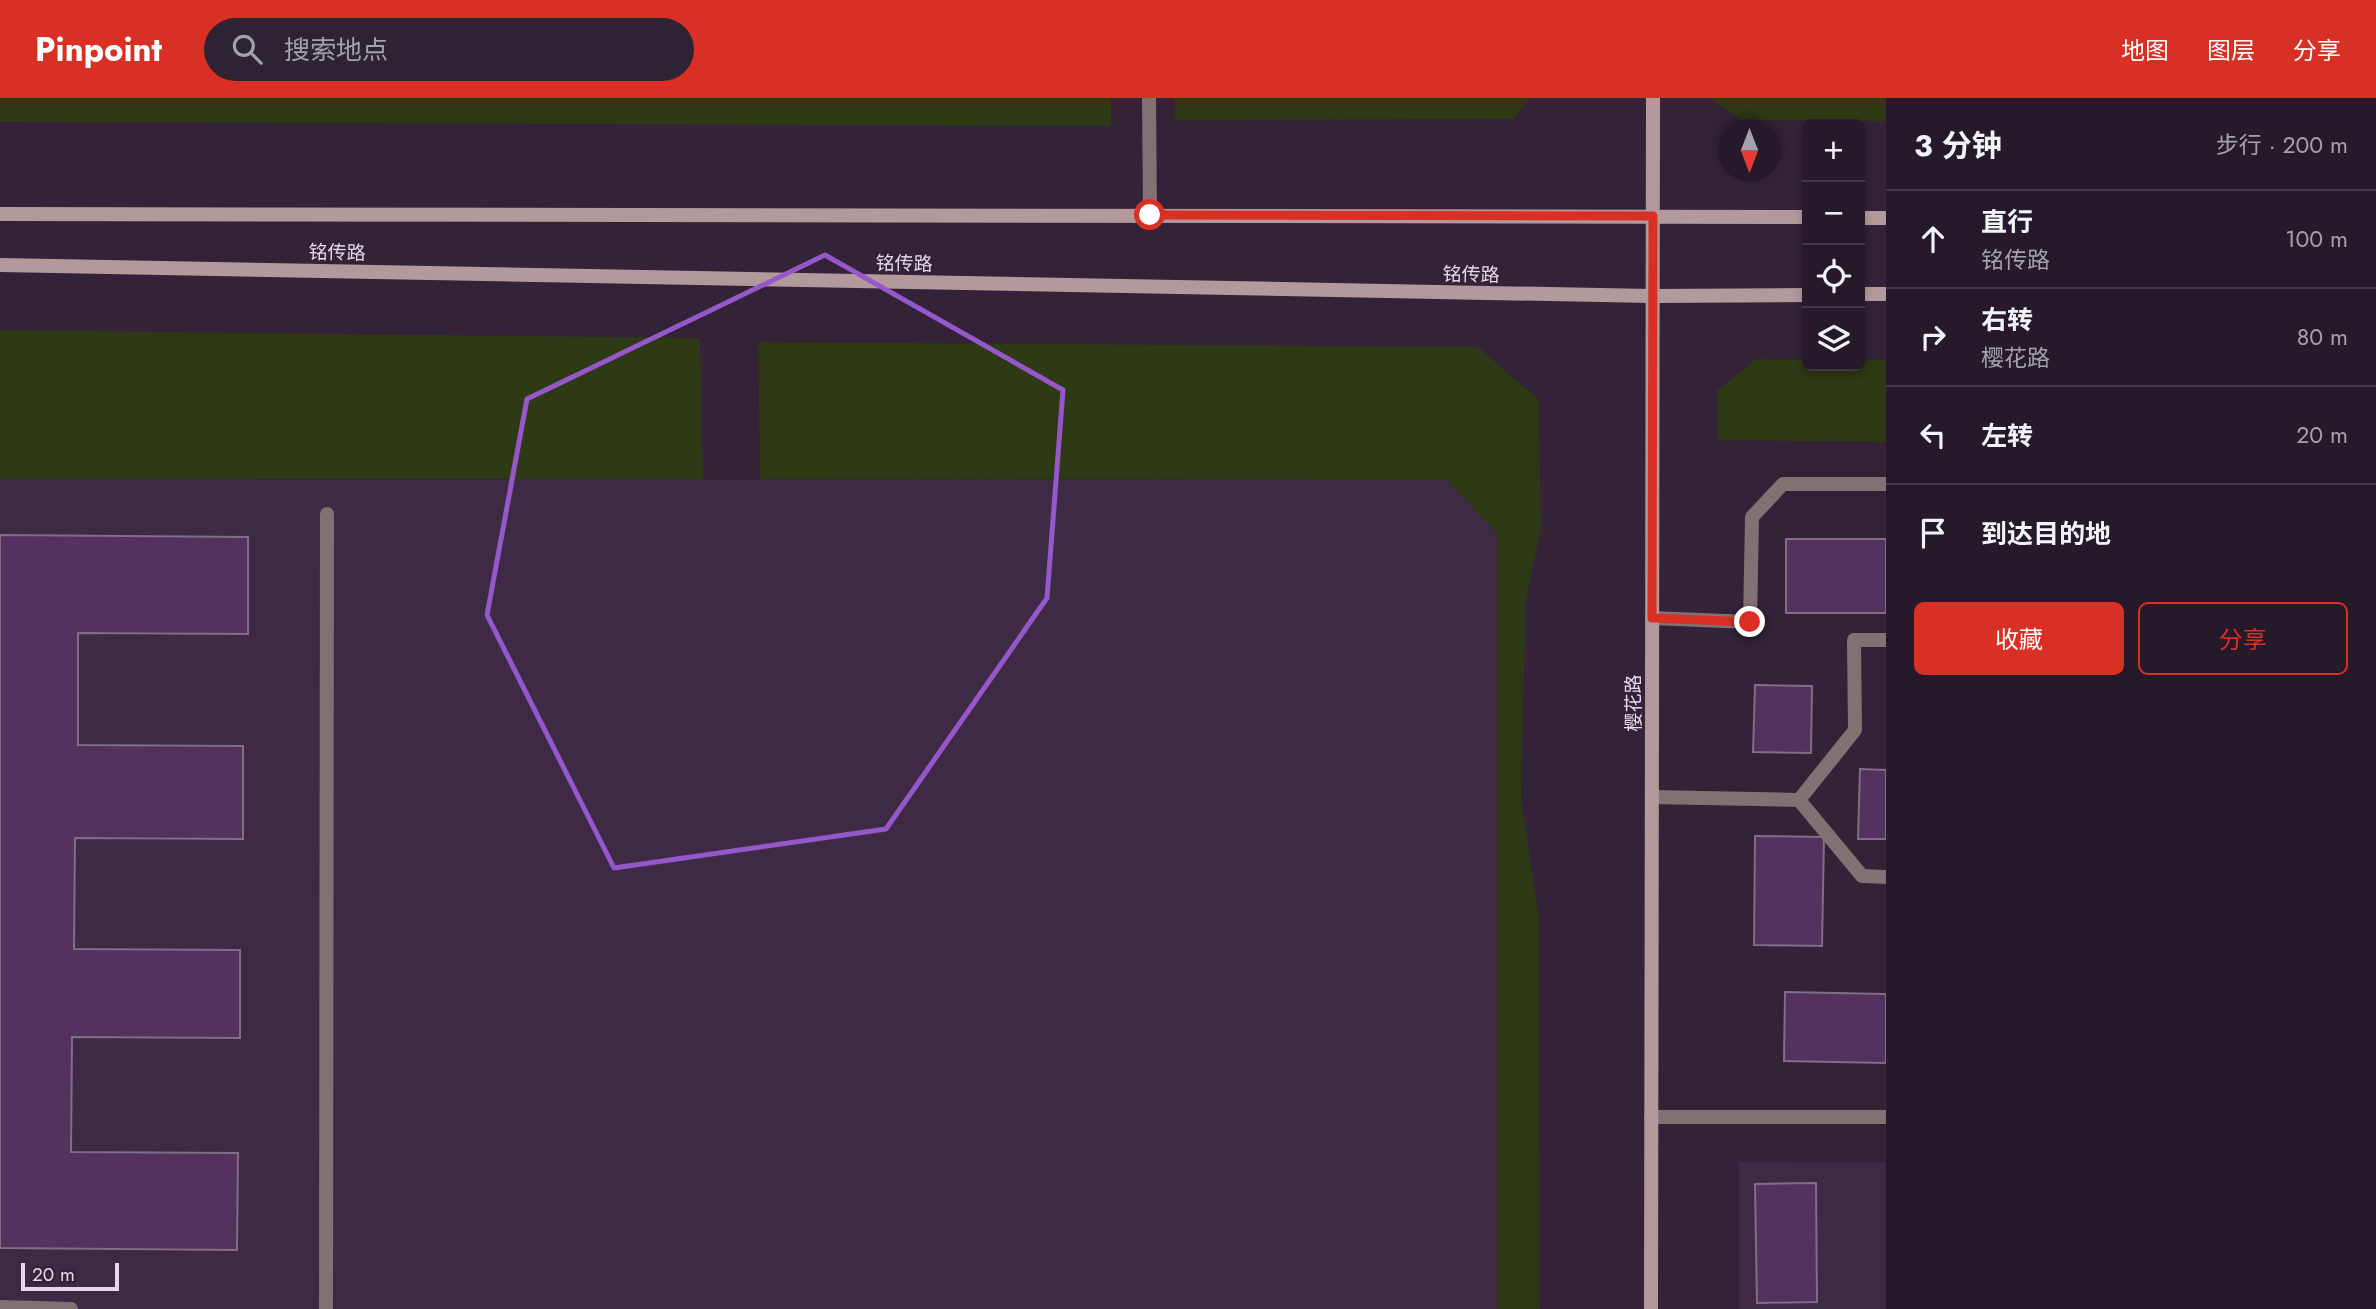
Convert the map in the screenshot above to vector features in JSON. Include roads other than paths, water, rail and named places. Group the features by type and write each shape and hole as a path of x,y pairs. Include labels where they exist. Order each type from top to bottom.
{"main road":[{"name":"樱花路","path":"1651,1309 1653,98"},
{"name":"铭传路","path":"0,214 1802,217"},
{"path":"1865,218 1886,218"},
{"name":"铭传路","path":"0,265 1652,296 1802,295"},
{"path":"1865,294 1886,294"}],"lane":[{"path":"1149,98 1150,215"},
{"path":"1652,618 1750,622 1752,517 1783,484 1886,484"},
{"path":"326,1309 327,514"},
{"path":"1799,800 1855,730 1854,640 1886,640"},
{"path":"1652,797 1799,800 1862,876 1886,877"},
{"path":"1651,1117 1886,1117"},
{"path":"0,1307 71,1309"}]}
